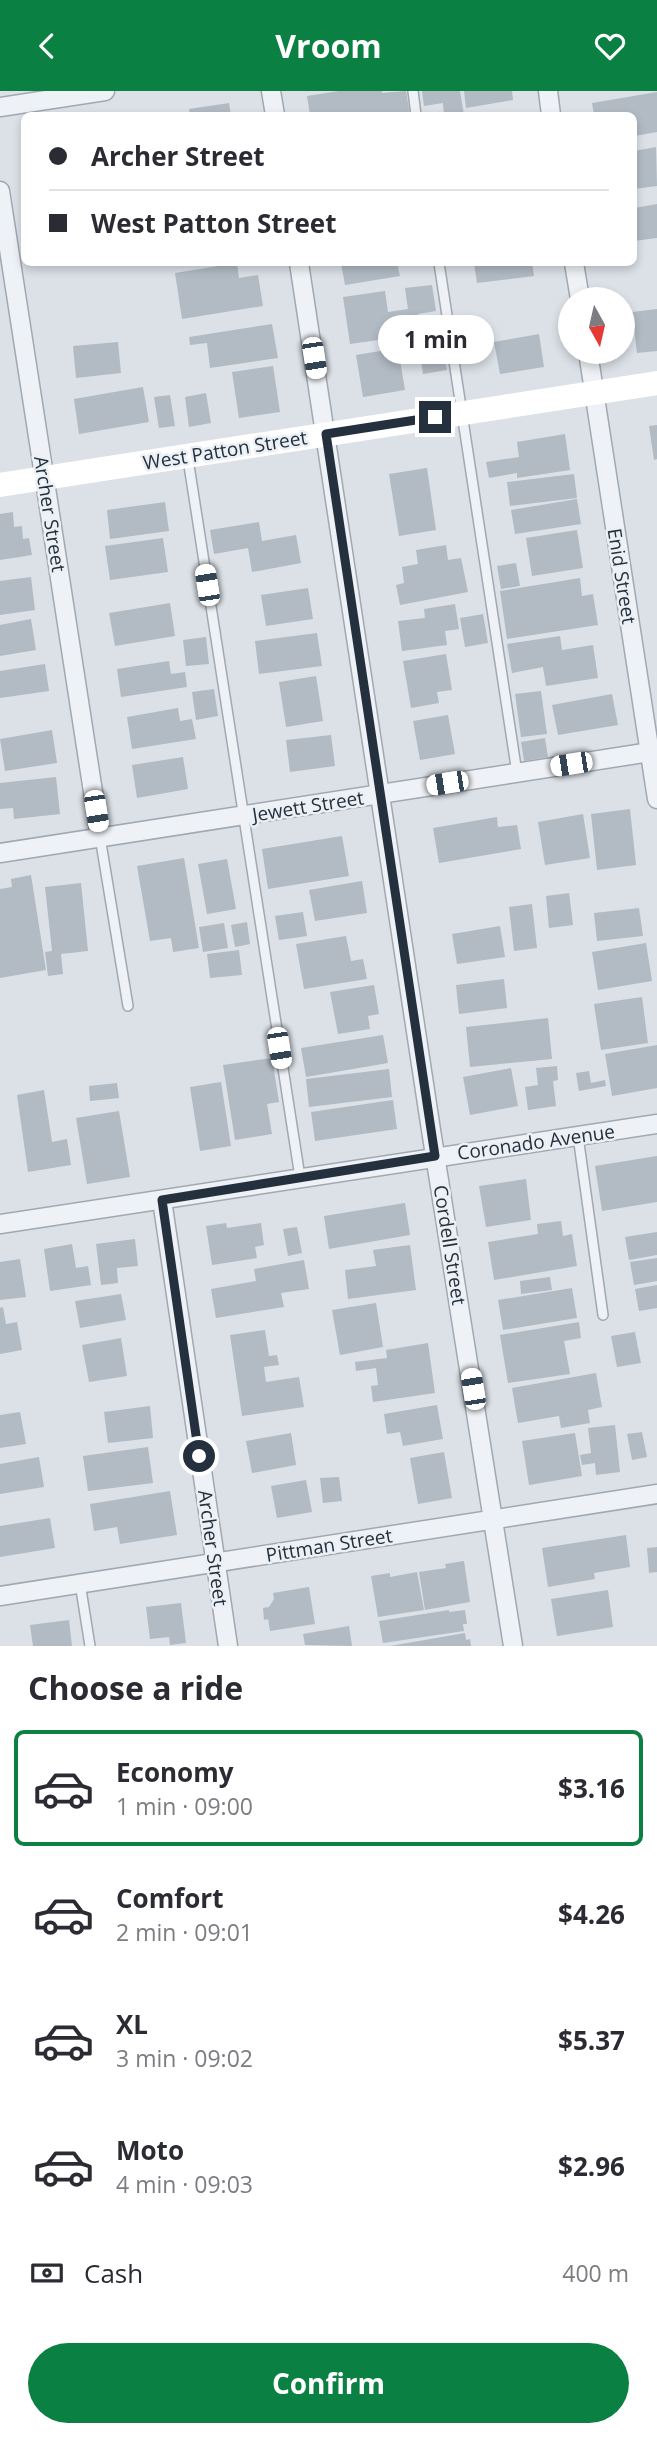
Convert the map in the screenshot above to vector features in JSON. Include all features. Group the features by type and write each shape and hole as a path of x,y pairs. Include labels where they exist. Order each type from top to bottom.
{"street":[{"path":"0,107 106,91"},
{"path":"271,91 274,112"},
{"path":"548,91 551,112"},
{"name":"Archer Street","path":"0,191 100,837"},
{"name":"Cordell Street","path":"299,266 435,1156 513,1646"},
{"path":"574,266 577,287"},
{"name":"Enid Street","path":"589,364 653,751 657,799"},
{"name":"West Patton Street","path":"0,485 657,383"},
{"name":"Jewett Street","path":"0,853 653,751"},
{"name":"Coronado Avenue","path":"0,1224 657,1124"},
{"name":"Archer Street","path":"162,1200 228,1646"},
{"name":"Pittman Street","path":"0,1595 657,1494"}],"lane":[{"path":"413,91 416,112"},
{"path":"439,266 517,773"},
{"path":"188,456 300,1177"},
{"path":"100,837 128,1006"},
{"path":"578,1136 603,1315"},
{"path":"80,1583 90,1646"}],"building":[{"path":"339,91 406,91 410,112 310,112 307,96"},
{"path":"422,91 460,91 464,112 444,112 443,103 424,106"},
{"path":"464,91 512,91 513,100 466,108"},
{"path":"657,92 657,132 637,135 637,112 594,112 592,103"},
{"path":"229,103 230,112 190,112 189,109"},
{"path":"656,147 657,186 637,189 637,150"},
{"path":"657,204 657,238 637,241 637,207"},
{"path":"218,266 237,266 239,278 258,275 263,306 182,319 175,273"},
{"path":"342,266 398,266 400,276 345,285"},
{"path":"474,266 532,266 534,276 477,283"},
{"path":"432,285 436,311 418,314 421,334 350,344 343,297 385,291 388,312 408,309 405,288"},
{"path":"657,309 657,351 637,353 635,312"},
{"path":"272,324 278,358 210,368 207,343 190,345 189,337"},
{"path":"539,334 544,367 500,374 494,342"},
{"path":"118,342 121,373 76,378 73,346"},
{"path":"398,348 405,390 363,397 356,355"},
{"path":"443,350 447,370 423,374 420,354"},
{"path":"273,366 280,412 239,418 232,372"},
{"path":"143,387 149,422 79,434 74,399"},
{"path":"206,393 211,423 189,427 185,397"},
{"path":"170,395 175,426 159,428 154,397"},
{"path":"657,425 657,459 654,460 649,426"},
{"path":"565,434 570,470 517,478 517,473 489,478 486,462 519,457 517,442"},
{"path":"427,468 436,530 399,536 389,474"},
{"path":"574,474 577,498 510,506 507,482"},
{"path":"577,499 581,524 515,534 511,510"},
{"path":"165,502 169,531 110,539 107,510"},
{"path":"13,512 14,527 22,526 23,539 29,538 32,555 0,560 0,514"},
{"path":"259,522 262,541 296,535 301,563 252,572 248,548 214,554 210,530"},
{"path":"577,530 583,568 532,576 526,538"},
{"path":"163,538 168,572 110,580 105,546"},
{"path":"446,545 448,560 461,558 468,592 400,605 396,585 404,583 402,567 418,564 416,550"},
{"path":"516,563 520,586 501,589 497,566"},
{"path":"31,577 35,610 0,615 0,581"},
{"path":"580,578 582,596 593,594 598,625 507,639 500,591"},
{"path":"308,588 313,619 266,626 261,595"},
{"path":"170,603 175,636 115,646 109,613"},
{"path":"455,604 459,629 445,631 447,645 402,651 398,621 425,618 424,609"},
{"path":"483,614 488,643 465,647 460,618"},
{"path":"31,619 36,650 0,656 0,625"},
{"path":"317,633 322,666 259,674 255,641"},
{"path":"560,636 562,650 593,645 598,678 546,686 543,667 512,673 507,644"},
{"path":"206,637 209,664 186,666 183,640"},
{"path":"446,654 452,690 437,692 439,703 411,708 403,661"},
{"path":"169,661 171,674 185,672 187,687 121,697 117,669"},
{"path":"45,664 49,691 0,698 0,671"},
{"path":"316,676 323,721 286,727 279,682"},
{"path":"214,689 218,716 196,720 192,692"},
{"path":"541,691 547,734 521,737 515,694"},
{"path":"612,694 618,725 558,735 552,705"},
{"path":"178,708 180,721 192,719 196,739 132,749 127,717"},
{"path":"448,715 455,754 420,760 413,721"},
{"path":"52,730 57,763 5,771 0,739"},
{"path":"331,735 335,766 290,772 286,740"},
{"path":"545,738 548,757 524,761 521,742"},
{"path":"183,757 188,789 137,798 132,765"},
{"path":"56,777 60,814 14,819 13,808 0,809 0,783"},
{"path":"630,809 636,865 597,870 591,814"},
{"path":"583,814 590,858 545,865 538,822"},
{"path":"497,817 498,827 517,825 521,849 439,863 433,828"},
{"path":"342,836 349,876 268,889 262,849"},
{"path":"184,858 199,948 173,952 171,938 150,941 137,866"},
{"path":"227,859 236,909 207,914 198,864"},
{"path":"31,875 46,970 0,978 0,889 12,887 11,879"},
{"path":"362,881 367,913 315,921 309,890"},
{"path":"81,883 88,951 61,954 63,974 48,976 45,952 52,951 45,887"},
{"path":"569,893 573,925 549,928 546,896"},
{"path":"532,904 537,948 514,951 509,907"},
{"path":"639,908 643,936 597,941 594,913"},
{"path":"303,912 307,936 279,940 275,916"},
{"path":"247,922 250,944 235,947 231,925"},
{"path":"224,923 228,948 203,952 199,927"},
{"path":"500,926 505,957 457,964 452,934"},
{"path":"346,936 351,961 363,959 367,979 304,989 296,944"},
{"path":"646,943 652,981 598,990 592,952"},
{"path":"239,950 242,975 210,978 207,954"},
{"path":"504,979 507,1008 459,1014 456,985"},
{"path":"374,985 379,1014 368,1016 370,1029 338,1034 330,992"},
{"path":"642,997 648,1043 601,1050 594,1004"},
{"path":"548,1018 552,1059 470,1067 466,1027"},
{"path":"383,1035 388,1063 306,1077 301,1048"},
{"path":"657,1045 657,1088 612,1096 605,1054"},
{"path":"272,1058 279,1102 267,1104 272,1134 235,1140 223,1065"},
{"path":"557,1066 558,1080 553,1081 556,1106 528,1110 525,1087 538,1085 536,1068"},
{"path":"511,1068 518,1106 470,1115 463,1077"},
{"path":"389,1069 392,1097 309,1107 306,1079"},
{"path":"589,1071 591,1083 605,1080 606,1086 579,1091 576,1073"},
{"path":"221,1082 231,1146 200,1151 190,1087"},
{"path":"117,1083 119,1098 90,1101 89,1086"},
{"path":"44,1090 52,1142 67,1139 71,1165 28,1172 17,1095"},
{"path":"393,1100 397,1129 315,1141 311,1112"},
{"path":"119,1111 130,1177 87,1184 76,1118"},
{"path":"657,1156 657,1202 602,1211 595,1166"},
{"path":"526,1179 531,1220 486,1227 479,1186"},
{"path":"405,1203 410,1235 329,1249 324,1216"},
{"path":"561,1221 563,1236 572,1234 577,1266 494,1280 488,1242 538,1234 537,1224"},
{"path":"226,1223 227,1228 261,1223 264,1245 255,1247 257,1258 212,1265 206,1226"},
{"path":"297,1227 302,1253 288,1256 283,1229"},
{"path":"657,1232 657,1255 629,1260 625,1237"},
{"path":"135,1239 138,1266 117,1268 118,1283 101,1285 96,1244"},
{"path":"72,1244 76,1268 88,1266 91,1285 50,1291 44,1249"},
{"path":"410,1245 416,1290 348,1299 345,1270 376,1266 373,1250"},
{"path":"657,1258 657,1281 634,1285 630,1262"},
{"path":"20,1259 26,1297 0,1300 0,1262"},
{"path":"304,1260 309,1289 281,1293 284,1307 216,1318 211,1289 256,1281 254,1269"},
{"path":"550,1277 552,1290 521,1294 520,1281"},
{"path":"657,1285 657,1308 639,1311 635,1289"},
{"path":"572,1288 577,1318 503,1330 498,1300"},
{"path":"121,1294 126,1320 80,1328 75,1301"},
{"path":"376,1303 383,1347 340,1355 332,1310"},
{"path":"3,1307 6,1324 17,1322 22,1350 0,1354 0,1308"},
{"path":"579,1322 581,1338 564,1341 570,1374 508,1383 500,1335"},
{"path":"265,1330 269,1356 277,1355 279,1365 264,1367 266,1382 299,1377 304,1407 242,1416 230,1335"},
{"path":"635,1332 641,1363 617,1367 611,1336"},
{"path":"121,1338 127,1376 89,1382 82,1345"},
{"path":"428,1343 435,1393 373,1402 371,1386 378,1385 376,1368 356,1371 355,1362 387,1358 386,1350"},
{"path":"596,1373 602,1407 588,1410 590,1423 561,1428 559,1416 518,1423 512,1388"},
{"path":"437,1405 443,1439 403,1446 400,1432 387,1434 384,1414"},
{"path":"150,1406 153,1438 108,1443 104,1412"},
{"path":"20,1412 26,1444 0,1448 0,1415"},
{"path":"615,1425 620,1472 596,1475 595,1463 582,1465 580,1455 591,1453 588,1428"},
{"path":"642,1432 647,1457 632,1460 627,1434"},
{"path":"291,1433 296,1465 252,1473 246,1441"},
{"path":"575,1433 582,1476 529,1485 522,1441"},
{"path":"148,1447 153,1483 88,1491 83,1456"},
{"path":"444,1452 452,1498 418,1504 410,1458"},
{"path":"39,1457 44,1487 0,1494 0,1464"},
{"path":"339,1477 342,1501 323,1503 320,1478"},
{"path":"306,1480 312,1512 277,1518 271,1486"},
{"path":"170,1491 177,1535 120,1544 117,1527 94,1531 90,1504"},
{"path":"50,1518 55,1548 0,1557 0,1526"},
{"path":"626,1535 630,1567 594,1573 595,1579 548,1587 542,1548"},
{"path":"657,1547 657,1572 649,1573 647,1548"},
{"path":"464,1561 470,1602 425,1610 419,1572 446,1568 445,1564"},
{"path":"417,1572 424,1610 378,1617 371,1576 390,1573 390,1577"},
{"path":"309,1587 315,1624 270,1631 268,1619 264,1620 263,1608 269,1607 274,1599 273,1593"},
{"path":"608,1590 613,1627 557,1636 551,1599"},
{"path":"181,1603 186,1643 170,1645 169,1637 150,1639 146,1607"},
{"path":"465,1610 467,1624 463,1624 464,1631 383,1643 379,1621"},
{"path":"69,1620 72,1646 33,1646 30,1625"},
{"path":"349,1626 352,1646 305,1645 303,1634"},
{"path":"465,1633 471,1646 390,1646"}],"route":[{"path":"199,1456 162,1200 435,1156 326,434 435,417"}]}
